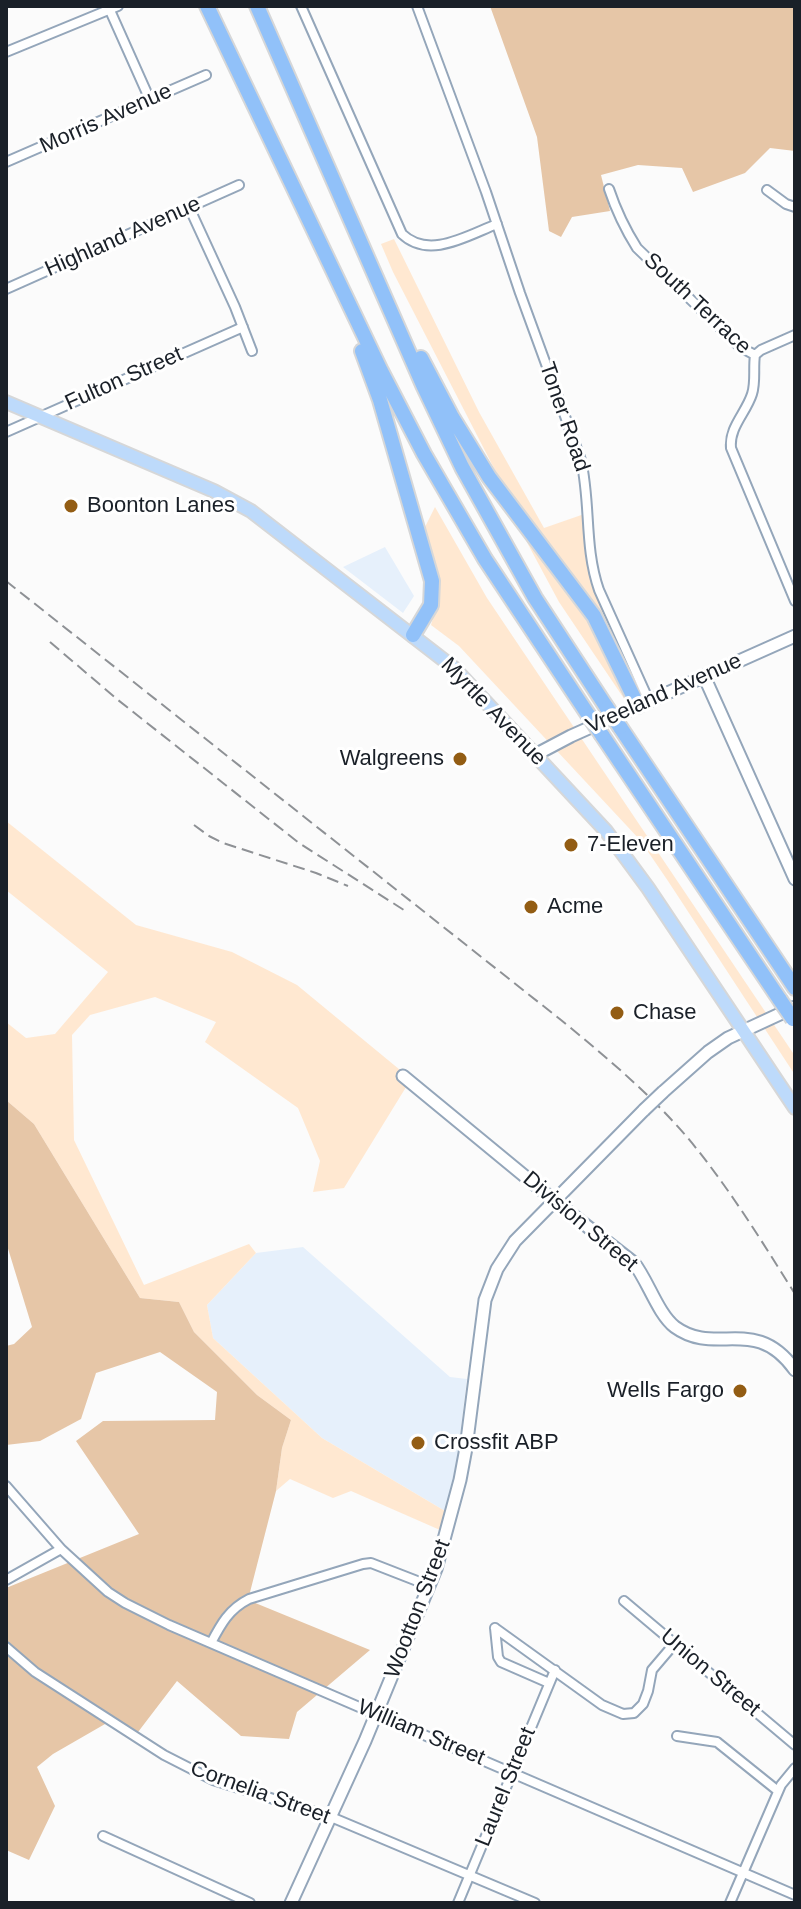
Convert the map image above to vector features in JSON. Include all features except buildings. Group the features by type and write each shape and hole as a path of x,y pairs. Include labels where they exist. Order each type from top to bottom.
{"highway":[{"path":"207,6 388,384 446,494 485,559 589,716 780,1000 794,1016"},
{"path":"257,6 436,413 476,494 535,598 795,988"},
{"path":"301,203 374,382 429,571 431,605 413,635"},
{"path":"359,238 464,437 517,516 594,616 644,704"}],"main road":[{"name":"Myrtle Avenue","path":"6,402 214,491 251,511 413,635 471,684 621,850 795,1108"}],"street":[{"path":"301,6 402,234 415,244 432,246 497,224"},
{"name":"Toner Road","path":"417,6 581,460 586,484 588,542 593,575 644,704"},
{"path":"6,52 112,7 150,100"},
{"name":"Morris Avenue","path":"6,162 206,75"},
{"name":"Highland Avenue","path":"6,289 239,185"},
{"name":"South Terrace","path":"609,189 637,248 740,347 755,355 752,395 733,432 731,448 795,601"},
{"path":"767,190 795,207"},
{"path":"189,207 252,351"},
{"name":"Fulton Street","path":"6,432 243,327"},
{"path":"755,355 795,335"},
{"name":"Vreeland Avenue","path":"535,755 795,636"},
{"path":"704,676 795,879"},
{"name":"Wootton Street","path":"291,1903 377,1713 444,1545 464,1459 485,1300 497,1269 515,1241 644,1110 708,1052 743,1029 794,1016"},
{"name":"Division Street","path":"403,1076 634,1263 675,1327 704,1337 752,1339 766,1343 795,1370"},
{"name":"William Street","path":"6,1486 61,1549 108,1592 125,1603 169,1625 795,1895"},
{"path":"6,1580 61,1549"},
{"path":"211,1643 224,1619 239,1604 363,1564 371,1563 430,1586"},
{"name":"Union Street","path":"624,1601 795,1745"},
{"path":"549,1683 501,1662 495,1628 602,1705 623,1714 639,1710 648,1691 652,1670 675,1643"},
{"name":"Cornelia Street","path":"6,1647 35,1672 183,1766 213,1780 331,1817 535,1903"},
{"name":"Laurel Street","path":"458,1903 555,1670"},
{"path":"677,1736 717,1742 778,1791"},
{"path":"730,1903 778,1791 795,1768"},
{"path":"103,1836 250,1903"}],"shaded area":[{"path":"490,6 795,6 795,151 770,148 745,173 693,192 682,168 638,165 601,175 610,211 572,217 561,237 549,231 537,137"},
{"path":"394,239 479,412 544,528 590,512 594,577 653,699 631,709 559,602 494,481 499,478 393,272 381,244"},
{"path":"435,507 487,598 795,1056 795,1075 640,840 459,646 431,625 437,603 425,527"},
{"path":"385,547 414,596 403,613 343,567"},
{"path":"6,821 136,925 232,952 297,985 411,1079 344,1188 313,1192 320,1161 298,1108 205,1042 216,1022 155,997 90,1015 72,1035 74,1140 144,1285 249,1244 256,1253 207,1305 213,1338 322,1438 445,1511 440,1530 351,1491 333,1498 290,1479 276,1491 282,1448 291,1420 257,1395 194,1332 179,1302 140,1298 34,1124 6,1100 6,1022 26,1038 55,1034 108,972 6,890"},
{"path":"6,1100 34,1124 140,1298 179,1302 194,1332 257,1395 291,1420 248,1600 370,1650 297,1712 289,1739 241,1736 177,1681 135,1736 112,1720 53,1754 37,1767 55,1806 29,1860 6,1850 6,1588 139,1534 76,1441 103,1421 215,1420 217,1392 160,1352 96,1373 81,1419 40,1441 6,1445 6,1346 14,1344 32,1327 6,1242"},
{"path":"303,1247 450,1377 467,1379 457,1460 445,1511 322,1438 213,1338 207,1305 256,1253"}],"railway":[{"path":"6,581 561,1020 626,1076 657,1105 702,1156 744,1214 795,1294"},
{"path":"50,642 118,700 299,843 407,912"},
{"path":"194,825 223,843 348,886"}],"place":[{"name":"Boonton Lanes","path":"71,506"},
{"name":"Walgreens","path":"460,759"},
{"name":"7-Eleven","path":"571,845"},
{"name":"Acme","path":"531,907"},
{"name":"Chase","path":"617,1013"},
{"name":"Wells Fargo","path":"740,1391"},
{"name":"Crossfit ABP","path":"418,1443"}]}
